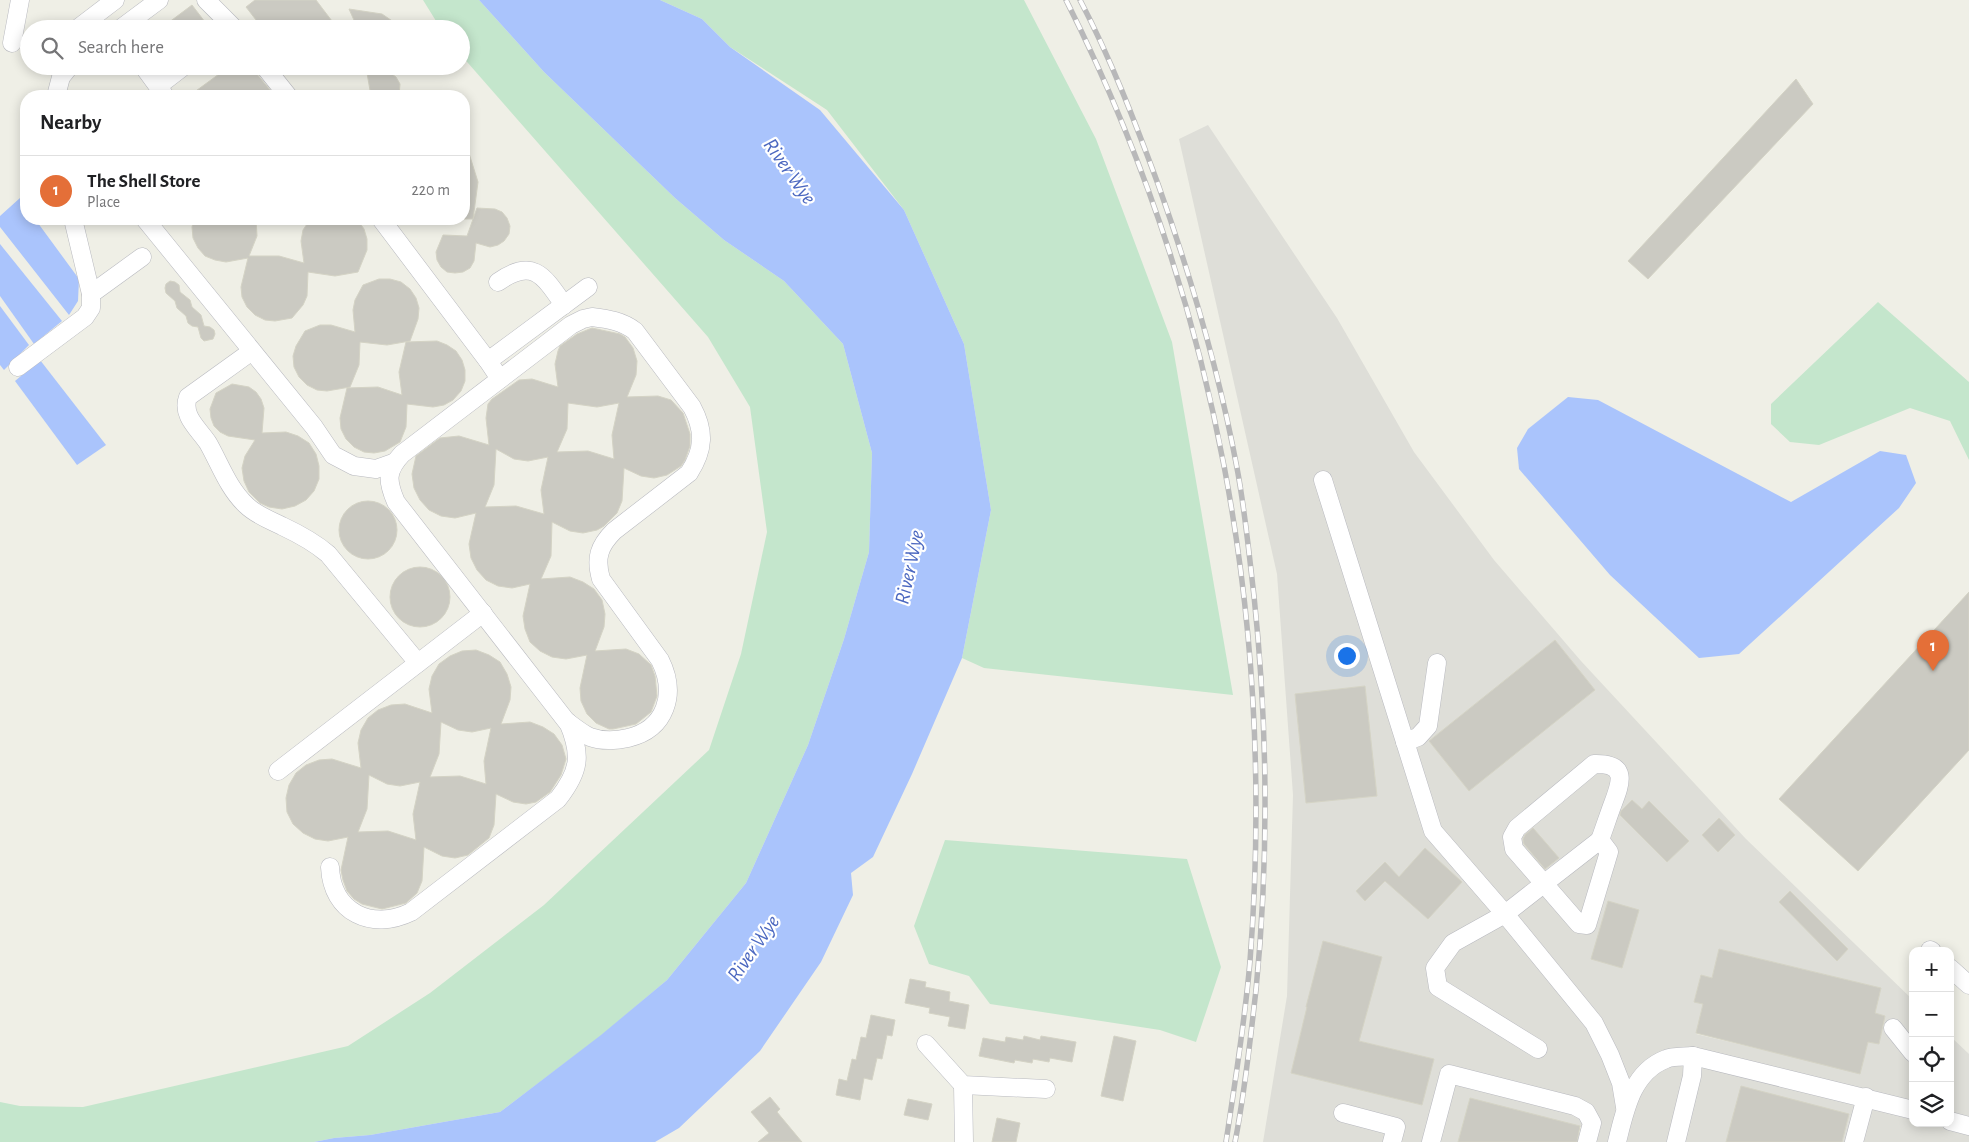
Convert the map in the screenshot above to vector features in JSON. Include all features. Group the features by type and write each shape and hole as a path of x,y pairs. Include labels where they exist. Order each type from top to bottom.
{"street":[{"path":"12,43 20,0"},
{"path":"89,20 115,0"},
{"path":"132,20 159,0"},
{"path":"206,0 226,20"},
{"path":"58,90 63,75"},
{"path":"149,75 160,90"},
{"path":"162,90 176,75"},
{"path":"271,75 283,90"},
{"path":"18,367 85,316 91,308 91,294 74,225"},
{"path":"150,225 314,427 333,455 354,466 376,469 393,463 402,454 577,322 592,318 614,320 626,324 635,331 692,407 698,419 701,448 697,461 688,473 614,531 603,542 599,554 598,568 606,588 660,660 665,670 667,697 665,711 658,722 648,731 619,740 591,737 580,732 567,722"},
{"path":"386,225 488,360 500,379"},
{"path":"91,294 142,257"},
{"path":"498,282 511,273 527,270 540,274 564,305"},
{"path":"488,360 588,287"},
{"path":"252,351 188,397 185,407 187,415 208,444 218,465 236,494 247,506 262,517 315,543 328,554 418,663"},
{"path":"330,868 334,890 340,900 357,915 378,920 400,917 411,912 558,799 571,780 577,758 575,738 567,722 396,502 390,487 389,475 393,463"},
{"path":"1323,480 1433,831 1505,914 1594,1023 1621,1083 1625,1107"},
{"path":"278,771 483,613"},
{"path":"1405,742 1418,737 1428,726 1437,663"},
{"path":"1538,1049 1438,987 1435,968 1453,943 1505,914 1544,883 1600,840 1621,782 1617,770 1608,764 1594,764 1517,828 1512,837 1514,849 1544,883 1579,924 1587,925 1609,852 1600,840"},
{"path":"1954,972 1969,985"},
{"path":"1893,1028 1909,1048"},
{"path":"926,1044 963,1085 964,1142"},
{"path":"1676,1142 1692,1076 1692,1056"},
{"path":"1617,1142 1625,1107 1644,1072 1667,1058 1692,1056 1909,1109"},
{"path":"1431,1142 1450,1074 1575,1106 1586,1112 1592,1123 1587,1142"},
{"path":"963,1085 1046,1089"},
{"path":"1854,1142 1866,1098"},
{"path":"1343,1113 1396,1127 1392,1142"},
{"path":"1954,1121 1969,1126"}],"shaded area":[{"path":"1208,125 1337,318 1414,452 1494,560 1581,661 1746,839 1909,996 1909,1127 1954,1127 1954,1040 1969,1054 1969,1142 1578,1142 1581,1127 1470,1098 1458,1142 1263,1142 1287,996 1293,795 1277,574 1179,139","holes":["1555,640 1595,690 1469,791 1429,741","1364,686 1377,796 1307,803 1295,694","1719,949 1881,988 1875,1013 1885,1016 1879,1044 1868,1042 1860,1073 1696,1034 1703,1004 1694,1001 1701,975 1712,978","1302,1027 1434,1059 1422,1105 1291,1073"]}],"green space":[{"path":"423,0 479,0 544,72 675,198 724,240 784,281 843,344 872,453 869,552 844,639 808,745 746,883 667,980 602,1035 500,1112 370,1135 314,1142 0,1142 0,1102 20,1106 83,1107 348,1046 430,993 544,905 709,750 741,654 767,532 750,407 708,337 470,65 470,20 435,20"},
{"path":"660,0 1024,0 1096,139 1172,342 1233,695 984,668 962,658 991,510 964,344 904,210 827,110 730,47 702,19"},
{"path":"1878,302 1969,382 1969,460 1950,421 1910,408 1819,445 1790,442 1771,424 1771,404"},
{"path":"945,840 1187,859 1221,967 1196,1042 1160,1030 990,1004 969,976 929,964 914,926"}],"water":[{"name":"River Wye","path":"479,0 660,0 702,19 730,47 820,110 904,210 964,344 991,510 962,658 912,774 873,857 851,873 853,895 821,962 760,1051 679,1128 655,1142 314,1142 370,1135 500,1112 601,1035 667,980 746,883 808,745 844,639 869,552 872,453 843,344 784,281 724,240 675,198 544,72"},
{"path":"20,198 20,225 39,225 79,279 78,301 69,315 0,227 0,216"},
{"path":"0,244 62,321 34,344 0,296"},
{"path":"0,306 29,345 4,370 0,365"},
{"path":"40,360 106,445 77,465 15,381"},
{"path":"1568,397 1598,400 1791,502 1880,451 1906,455 1916,483 1899,508 1739,654 1699,658 1610,575 1519,469 1517,448 1528,429"}],"building":[{"path":"255,0 316,0 331,20 256,20 246,7"},
{"path":"192,5 203,20 172,20"},
{"path":"349,9 382,14 391,20 354,20"},
{"path":"218,75 258,75 270,90 197,90"},
{"path":"367,75 393,75 400,84 400,90 370,90"},
{"path":"1796,79 1813,104 1648,279 1628,261"},
{"path":"470,157 478,182 473,219 470,219"},
{"path":"477,208 495,209 502,212 510,226 509,234 498,245 490,247 476,243 474,261 470,268 463,272 447,272 437,260 436,252 443,235 467,236"},
{"path":"192,225 256,225 257,236 249,256 279,256 304,263 301,241 303,230 306,225 361,225 367,239 367,250 358,272 335,276 308,272 307,296 303,305 292,318 275,321 265,320 255,315 247,307 242,297 241,287 248,258 226,262 205,256 193,238"},
{"path":"379,279 401,282 410,289 416,298 419,308 418,319 410,341 387,345 360,342 359,365 350,387 327,391 317,390 307,385 299,377 294,367 293,356 296,346 305,331 320,325 331,325 355,332 353,310 355,300 363,285"},
{"path":"170,281 179,285 180,292 190,300 192,307 201,315 204,326 214,330 213,339 204,341 201,338 198,327 188,323 186,316 177,308 175,301 166,293 166,284"},
{"path":"592,328 620,334 625,337 633,348 637,361 636,375 627,397 658,396 671,400 683,413 690,434 690,446 685,460 681,466 667,475 654,478 641,476 624,468 622,501 617,513 604,526 597,530 583,533 570,531 552,522 551,556 541,579 570,577 594,589 602,600 605,614 604,627 595,651 626,649 639,654 651,665 655,676 657,696 651,712 636,724 613,729 596,723 587,714 581,701 580,688 587,655 566,659 552,657 540,651 530,642 523,616 530,584 512,588 498,586 486,580 477,570 471,558 469,544 476,513 455,518 441,516 429,510 420,500 414,488 412,474 416,456 440,438 459,436 489,445 486,418 488,404 492,399 519,380 532,379 558,387 555,364 558,351 560,346 577,334","holes":["568,403 597,407 619,403 612,435 614,459 588,451 557,452 567,429","496,449 514,459 528,461 548,457 541,490 544,514 516,506 485,507 494,485"]},
{"path":"437,341 456,351 462,360 465,370 465,381 461,391 453,400 444,405 433,407 407,404 406,427 400,442 385,451 364,452 354,447 346,439 341,429 340,418 347,388 378,387 402,395 399,372 406,342"},
{"path":"232,384 249,387 261,399 264,408 262,433 286,432 298,436 309,443 316,454 319,466 319,479 314,491 306,500 295,506 282,509 260,503 249,492 244,481 242,468 245,456 255,440 228,436 220,432 214,426 211,418 210,409 216,393"},
{"path":"362,501 374,501 384,505 393,514 397,536 389,551 374,559 362,559 352,555 343,546 339,536 339,524 343,514 352,505"},
{"path":"420,567 436,572 441,576 445,581 450,597 445,613 441,618 436,622 420,627 404,622 399,618 395,613 390,597 395,581 399,576 404,572"},
{"path":"1969,592 1969,750 1858,871 1779,799"},
{"path":"1555,640 1595,690 1469,791 1429,741"},
{"path":"476,650 500,662 507,674 511,687 510,700 501,724 530,722 554,734 562,745 566,759 561,775 550,792 536,802 526,804 513,802 496,794 494,825 489,838 468,855 455,858 442,856 424,847 422,881 417,893 406,903 382,909 362,904 347,891 343,880 341,870 348,837 328,841 315,839 303,833 293,824 287,812 286,798 289,785 296,773 306,765 319,760 332,759 361,768 358,743 361,730 368,718 378,710 391,705 405,704 432,713 429,689 432,676 439,664 450,656 462,651","holes":["441,722 458,730 472,732 491,728 484,761 486,784 460,776 430,777 439,754","369,775 387,784 400,786 420,782 413,814 416,840 388,831 358,832 367,809"]},
{"path":"1365,686 1377,796 1306,803 1295,694"},
{"path":"1632,800 1642,809 1649,801 1689,841 1667,862 1620,815 1621,811"},
{"path":"1719,818 1735,835 1718,852 1702,835"},
{"path":"1533,828 1559,858 1545,869 1524,844 1523,839 1525,835"},
{"path":"1425,848 1462,882 1428,919 1385,881 1365,901 1356,891 1385,862 1399,877"},
{"path":"1790,891 1848,949 1837,961 1779,902"},
{"path":"1608,901 1639,910 1622,968 1591,959"},
{"path":"1323,941 1382,957 1359,1041 1434,1059 1422,1105 1291,1073"},
{"path":"1719,949 1881,988 1875,1013 1885,1016 1879,1044 1868,1042 1860,1074 1696,1033 1703,1004 1694,1002 1701,975 1712,978"},
{"path":"910,979 926,982 925,987 950,992 949,1001 969,1005 965,1029 948,1026 950,1017 929,1013 930,1008 905,1003"},
{"path":"871,1015 895,1020 892,1036 887,1035 882,1059 877,1058 872,1080 864,1078 860,1100 836,1095 839,1079 847,1081 852,1059 856,1060 861,1037 866,1038"},
{"path":"1024,1036 1040,1040 1041,1036 1076,1042 1072,1062 1050,1058 1049,1062 1033,1059 1032,1063 1015,1060 1014,1063 979,1056 983,1038 1005,1042 1006,1037 1023,1040"},
{"path":"1114,1036 1136,1041 1123,1101 1101,1096"},
{"path":"1741,1086 1849,1114 1842,1142 1726,1142"},
{"path":"770,1097 780,1109 777,1112 802,1142 758,1142 769,1133 751,1112"},
{"path":"1470,1098 1580,1126 1577,1142 1458,1142"},
{"path":"908,1099 932,1104 928,1120 904,1115"},
{"path":"997,1118 1020,1123 1016,1142 992,1142"}],"railway":[{"path":"1066,0 1118,114 1162,230 1197,348 1224,468 1243,589 1253,712 1256,836 1248,984 1226,1142"},
{"path":"1080,0 1102,45 1131,114 1182,254 1222,396 1245,516 1259,646 1264,744 1265,842 1256,990 1235,1142"}],"place":[{"name":"The Shell Store","path":"1933,671"}]}
